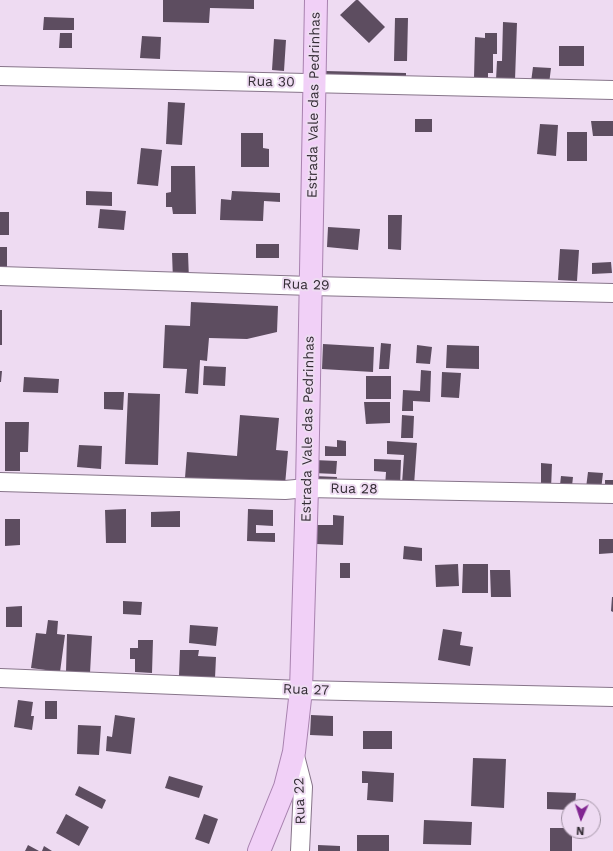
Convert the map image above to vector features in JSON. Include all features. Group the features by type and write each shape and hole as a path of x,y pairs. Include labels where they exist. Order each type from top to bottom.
{"main road":[{"name":"Estrada Vale das Pedrinhas","path":"259,851 285,787 294,752 301,690 307,488 316,0"}],"street":[{"name":"Rua 30","path":"0,76 613,90"},
{"name":"Rua 29","path":"0,276 311,286 613,293"},
{"name":"Rua 28","path":"0,482 285,490 307,488 613,494"},
{"name":"Rua 27","path":"0,678 301,690 613,697"},
{"name":"Rua 22","path":"294,752 303,787 300,851"}],"building":[{"path":"163,0 254,0 254,9 210,8 209,23 163,22"},
{"path":"356,0 358,0 385,27 369,43 340,15"},
{"path":"44,17 74,18 74,30 43,30"},
{"path":"395,18 408,18 407,61 394,61"},
{"path":"503,22 517,23 515,80 496,80 497,61 502,61"},
{"path":"60,33 72,33 72,48 59,48"},
{"path":"485,33 497,33 497,54 493,54 493,73 488,73 488,78 474,78 475,37 485,38"},
{"path":"142,36 161,37 160,59 140,58"},
{"path":"274,39 286,40 284,71 272,70"},
{"path":"559,46 584,46 584,66 559,66"},
{"path":"533,67 551,68 549,84 531,82"},
{"path":"325,71 406,73 406,83 325,80"},
{"path":"168,102 185,103 182,145 166,144"},
{"path":"415,119 432,119 432,132 415,132"},
{"path":"591,121 613,121 613,136 593,136"},
{"path":"540,124 558,125 556,156 537,154"},
{"path":"567,132 587,132 587,161 567,161"},
{"path":"241,133 263,133 263,148 269,149 269,167 241,167"},
{"path":"141,148 162,150 158,186 137,184"},
{"path":"171,166 195,166 196,214 173,214 172,207 166,207 166,193 171,192"},
{"path":"86,191 112,192 112,206 86,205"},
{"path":"232,191 280,193 280,202 264,201 263,221 220,220 221,199 231,200"},
{"path":"100,209 126,211 124,230 98,228"},
{"path":"0,212 9,212 9,235 0,235"},
{"path":"388,215 402,215 401,250 388,249"},
{"path":"328,227 360,229 358,250 327,247"},
{"path":"256,244 279,244 279,258 256,258"},
{"path":"0,247 7,247 7,270 0,270"},
{"path":"560,249 579,250 577,281 558,280"},
{"path":"172,253 188,253 189,280 173,280"},
{"path":"611,262 612,273 592,274 592,263"},
{"path":"191,302 278,306 277,332 247,339 209,338 207,361 200,360 198,394 185,393 187,369 163,368 165,325 190,326"},
{"path":"0,310 2,310 2,345 0,345"},
{"path":"381,343 391,344 389,369 379,369"},
{"path":"323,344 374,347 373,372 322,369"},
{"path":"417,345 432,347 430,364 416,363"},
{"path":"447,345 479,346 479,369 446,368"},
{"path":"204,366 226,367 225,386 203,385"},
{"path":"421,370 431,371 430,402 413,401 413,411 402,411 403,390 420,391"},
{"path":"0,371 2,371 1,382 0,382"},
{"path":"442,372 461,373 459,398 441,397"},
{"path":"366,376 391,376 391,399 366,399"},
{"path":"24,377 59,379 58,393 23,392"},
{"path":"104,392 124,392 123,410 104,409"},
{"path":"128,393 160,394 158,465 125,464"},
{"path":"364,402 390,402 390,423 366,424"},
{"path":"240,415 279,418 276,450 288,451 285,485 185,478 187,452 237,456"},
{"path":"402,415 414,416 413,438 401,438"},
{"path":"5,422 29,422 28,452 20,452 20,471 5,471"},
{"path":"337,440 346,441 346,456 325,456 325,446 337,447"},
{"path":"387,441 417,443 414,485 402,484 404,455 387,454"},
{"path":"79,445 102,446 101,469 77,467"},
{"path":"374,459 401,460 400,487 385,487 386,472 374,471"},
{"path":"314,460 337,461 336,474 313,473"},
{"path":"541,463 552,464 551,489 541,489"},
{"path":"588,472 603,473 601,490 586,488"},
{"path":"314,476 337,477 336,486 314,485"},
{"path":"561,476 573,477 572,486 560,485"},
{"path":"605,480 613,480 613,490 605,490"},
{"path":"126,509 126,543 106,543 105,510"},
{"path":"248,509 273,510 273,526 256,525 256,533 275,533 275,542 247,541"},
{"path":"180,511 180,527 151,527 151,512"},
{"path":"333,515 344,516 343,545 316,544 317,525 333,525"},
{"path":"5,519 20,519 20,545 5,546"},
{"path":"599,539 613,539 613,553 599,554"},
{"path":"404,546 422,548 422,561 403,559"},
{"path":"340,563 350,563 350,578 340,578"},
{"path":"458,564 459,586 436,587 435,565"},
{"path":"463,564 488,564 488,593 462,593"},
{"path":"490,570 510,570 511,597 491,597"},
{"path":"613,597 613,612 611,611"},
{"path":"123,601 142,602 141,615 123,614"},
{"path":"22,606 22,627 6,627 6,607"},
{"path":"48,620 58,621 57,634 65,635 60,672 31,668 36,633 46,634"},
{"path":"190,625 218,627 216,646 189,643"},
{"path":"443,629 462,632 460,645 473,647 470,666 438,660"},
{"path":"67,634 92,636 90,673 66,672"},
{"path":"138,640 153,640 152,673 135,672 135,659 130,659 130,648 138,648"},
{"path":"180,650 199,650 198,656 216,657 215,678 179,676"},
{"path":"18,700 33,702 31,716 34,716 32,730 14,727"},
{"path":"45,701 57,701 57,719 45,719"},
{"path":"115,715 135,718 131,754 106,751 107,736 112,737"},
{"path":"311,715 333,716 333,736 310,735"},
{"path":"78,725 101,726 99,755 77,754"},
{"path":"363,731 392,731 392,749 363,749"},
{"path":"473,758 506,759 504,808 471,806"},
{"path":"362,771 394,773 393,802 367,800 368,783 362,783"},
{"path":"169,776 203,786 199,798 165,788"},
{"path":"79,786 106,800 102,809 75,795"},
{"path":"547,792 576,793 576,799 561,799 561,810 547,809"},
{"path":"66,814 89,827 79,846 56,833"},
{"path":"204,814 218,819 209,844 195,839"},
{"path":"424,820 472,822 471,845 423,844"},
{"path":"550,828 561,828 561,839 572,839 572,851 550,851"},
{"path":"357,835 389,835 389,851 357,851"},
{"path":"28,845 39,851 25,851"},
{"path":"318,845 340,846 340,851 318,851"},
{"path":"44,846 52,851 42,851"}]}
